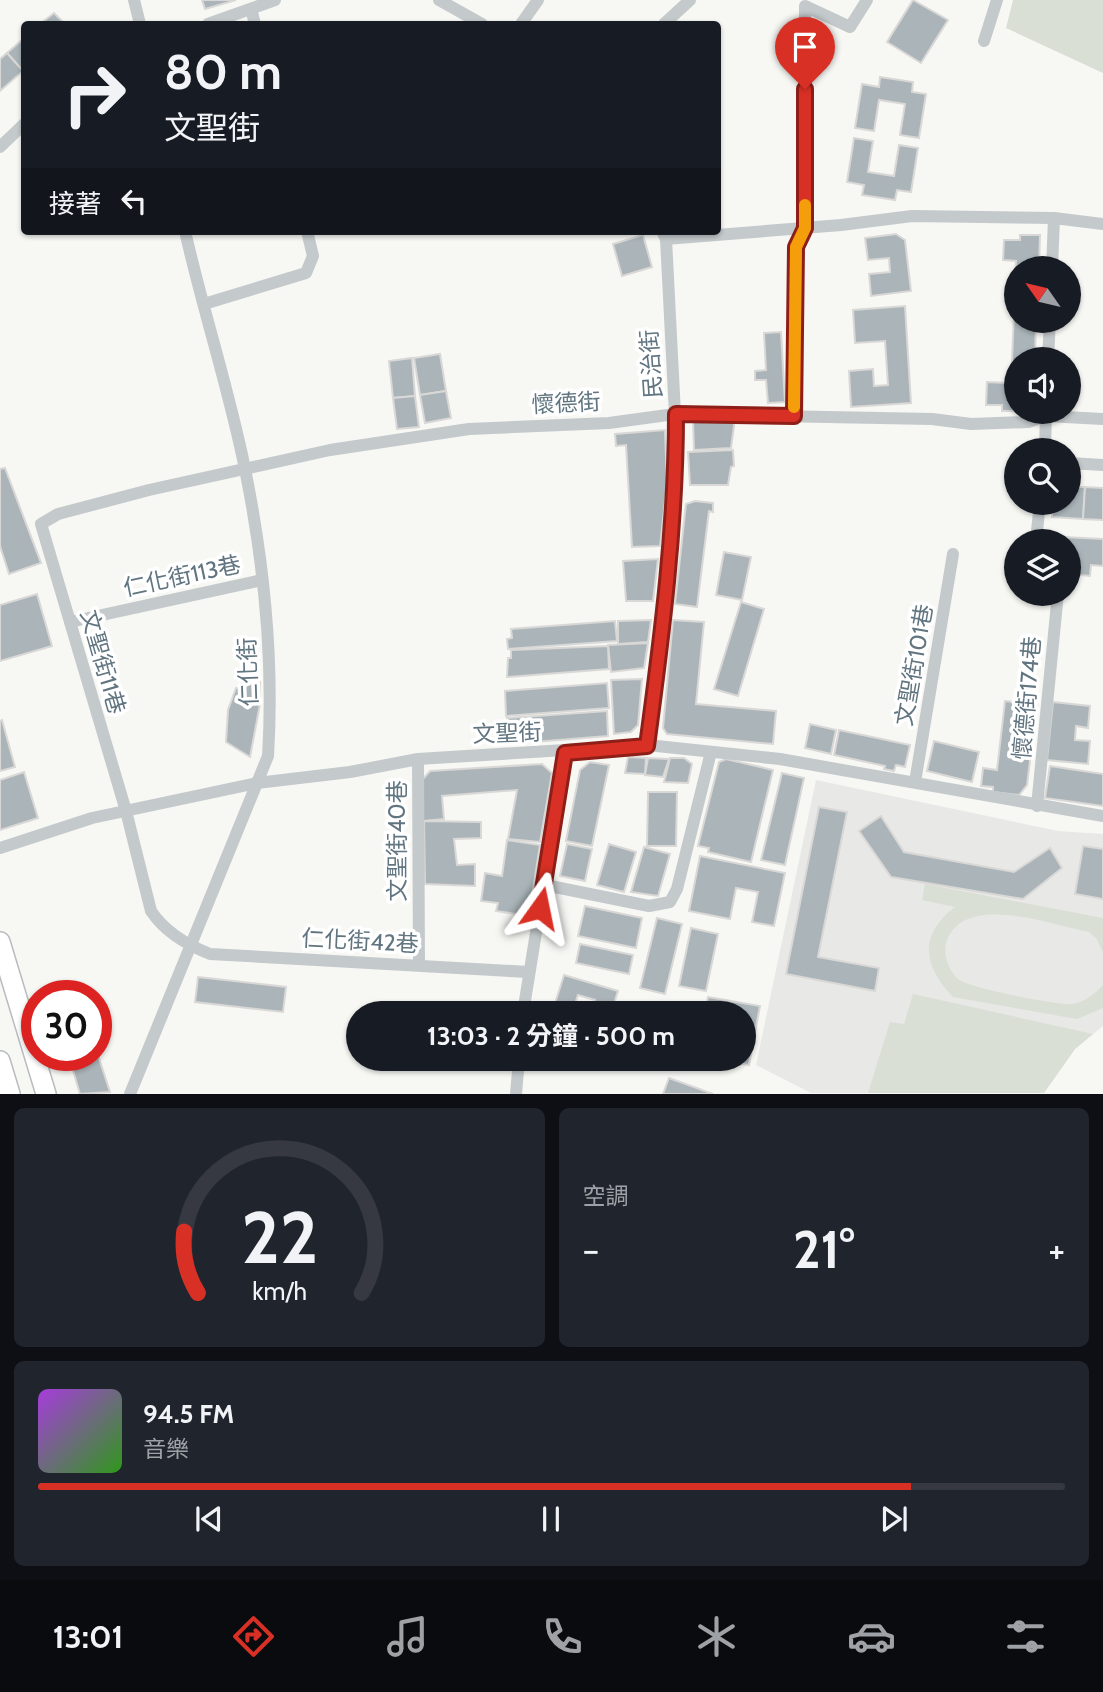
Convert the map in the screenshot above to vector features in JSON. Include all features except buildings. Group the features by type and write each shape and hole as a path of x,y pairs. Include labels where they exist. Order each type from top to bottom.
{"main road":[{"path":"0,942 46,1094"},
{"path":"0,1061 10,1094"}],"street":[{"path":"134,0 139,21"},
{"path":"217,21 275,0"},
{"path":"439,0 477,21"},
{"path":"523,21 538,0"},
{"path":"667,21 690,0"},
{"path":"794,416 796,247 805,228 802,3 850,27 867,0"},
{"path":"984,41 997,0"},
{"path":"251,9 254,21"},
{"path":"0,147 21,127"},
{"path":"721,232 805,228 912,216 1054,218 1103,224"},
{"path":"1052,256 1054,218"},
{"name":"仁化街","path":"130,1094 268,756 271,710 262,580 246,469 186,235"},
{"path":"204,304 306,273 313,256 308,235"},
{"name":"民治街","path":"647,746 676,489 676,414 664,235"},
{"name":"懷德街","path":"41,524 58,514 330,450 455,431 609,423 676,414 1004,423"},
{"name":"懷德街","path":"1081,417 1103,419"},
{"path":"1081,464 1103,465"},
{"name":"文聖街11巷","path":"41,524 126,811 151,911 160,925 192,947"},
{"name":"文聖街101巷","path":"915,782 953,554"},
{"name":"仁化街113巷","path":"70,622 262,580"},
{"name":"懷德街174巷","path":"1037,806 1057,606"},
{"name":"文聖街","path":"0,848 92,818 154,802 257,783 350,772 418,759 565,753 647,746 780,759 1103,816"},
{"path":"545,885 649,906 670,902 677,889 711,752"},
{"path":"524,1001 565,753"},
{"name":"文聖街40巷","path":"418,759 419,965"},
{"name":"仁化街42巷","path":"192,947 209,954 528,972"},
{"path":"516,1094 518,1071"}],"shaded area":[{"path":"1013,0 1103,0 1103,73 1006,28"},
{"path":"816,780 1058,831 1103,834 1103,1026 1075,1049 1044,1093 811,1093 756,1065"},
{"path":"925,884 1103,918 1103,952 1096,938 1089,932 1011,915 972,918 957,926 947,940 945,950 951,971 965,983 1013,995 1072,1004 1081,1002 1103,985 1103,1008 1077,1019 953,997 935,973 929,950 935,928 955,907 922,900"},
{"path":"913,994 1093,1034 1075,1049 1044,1093 868,1093 890,1022 904,1024"}],"slow traffic":[{"path":"794,407 793,310 796,247 805,228 805,205"}],"route":[{"path":"540,908 565,753 621,746 647,746 671,549 676,489 676,414 794,416 793,310 796,247 805,228 805,89"}]}
